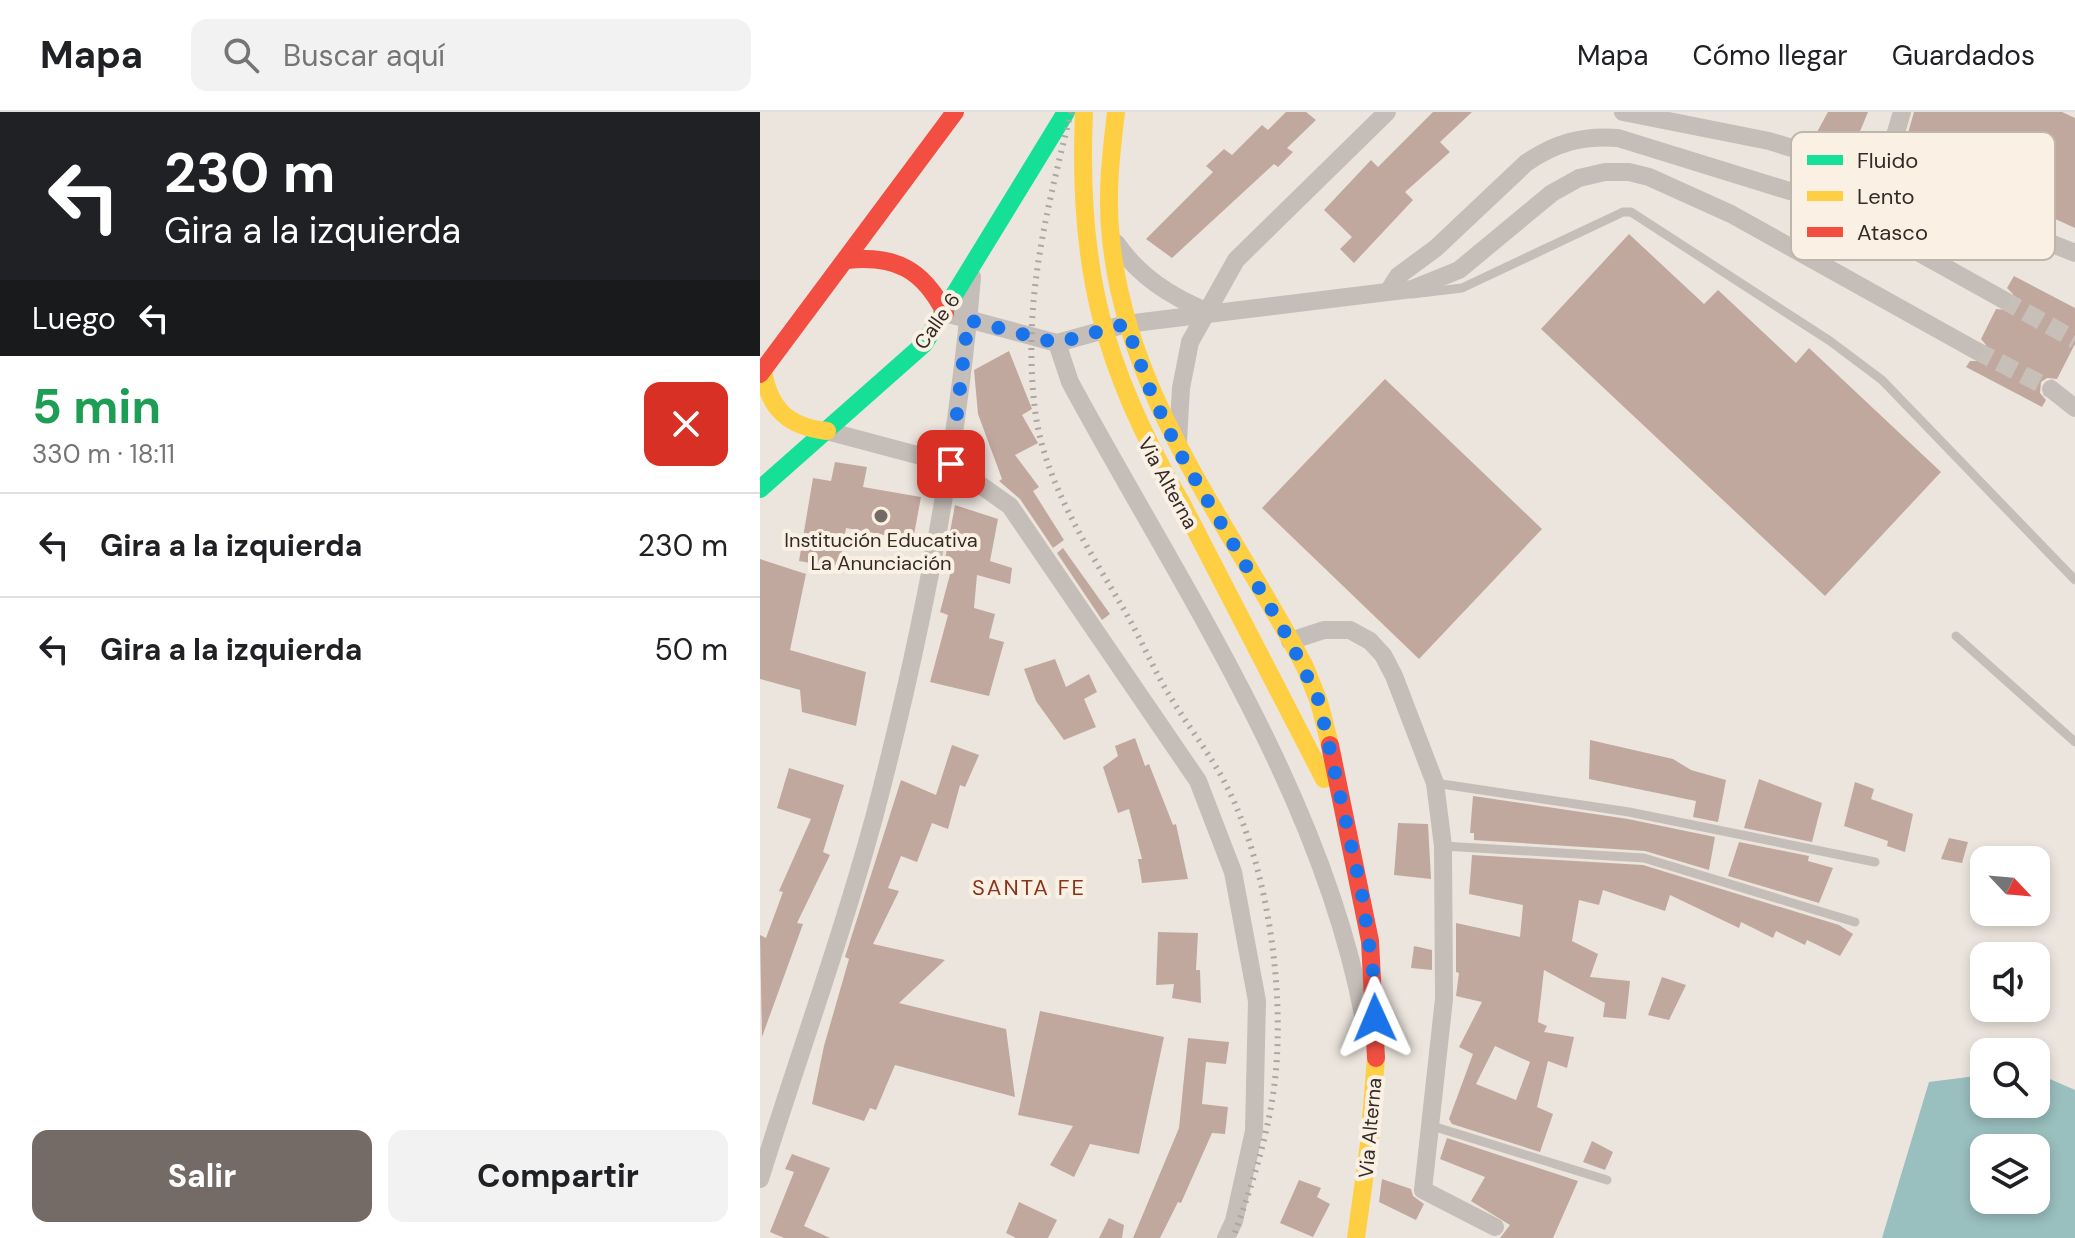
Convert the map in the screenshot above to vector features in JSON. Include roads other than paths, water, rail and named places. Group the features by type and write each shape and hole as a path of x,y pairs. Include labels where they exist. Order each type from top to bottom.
{"main road":[{"path":"827,431 797,426 773,408 761,371 955,112"},
{"name":"Calle 6","path":"760,489 924,344 1066,112"},
{"name":"Via Alterna","path":"1084,112 1080,166 1081,226 1096,314 1124,398 1150,452 1181,502 1287,702 1347,827"},
{"name":"Via Alterna","path":"1116,112 1108,156 1108,231 1126,324 1150,390 1178,450 1290,641 1319,701 1362,894 1375,986 1374,1081 1368,1170 1356,1238"},
{"path":"847,260 871,256 896,260 918,272 935,290 945,313"}],"street":[{"path":"1178,450 1184,373 1190,342 1236,260 1387,112"},
{"path":"1623,112 1791,148"},
{"path":"1896,132 1902,112"},
{"path":"1389,290 1398,276 1436,248 1526,163 1543,151 1591,136 1618,138 1791,193"},
{"path":"945,313 1057,343 1126,324 1412,289 1451,275 1552,193 1579,178 1605,172 1629,172 1649,177 1731,214 1791,247"},
{"path":"1108,231 1131,264 1156,285 1208,312"},
{"path":"2055,245 2075,253"},
{"path":"1814,260 1975,350"},
{"path":"1932,260 2002,299"},
{"path":"760,1179 874,815 920,624 951,464 973,267"},
{"path":"1057,343 1070,382 1233,675 1297,807 1358,987 1374,1081"},
{"path":"2051,389 2075,408"},
{"path":"827,431 951,464 1010,506 1198,781 1233,872 1257,1001 1254,1131 1234,1221 1226,1238"},
{"path":"1290,641 1324,630 1350,630 1370,641 1383,655 1394,676 1435,783 1443,846 1444,999 1423,1190 1495,1227"}],"lane":[{"path":"1389,290 1417,295 1462,288 1631,212 1830,341 1882,380 2075,580"},
{"path":"1956,636 2075,742"},
{"path":"1435,783 1629,812 1875,862"},
{"path":"1443,846 1644,858 1855,922"},
{"path":"1429,1125 1607,1180"}],"water":[{"path":"1970,1077 1970,1118 2050,1118 2050,1079 2075,1090 2075,1238 1882,1238 1929,1082"}],"tunnel":[{"path":"2002,299 2075,340"},
{"path":"1975,350 2051,389"}],"railway":[{"path":"1071,112 1045,223 1034,296 1032,371 1040,437 1070,516 1165,688 1214,763 1241,817 1263,890 1270,930 1277,1008 1275,1080 1258,1160 1233,1238"}],"place":[{"name":"Institución Educativa La Anunciación","path":"881,516"}],"district":[{"name":"SANTA FE","path":"1029,887"}]}
